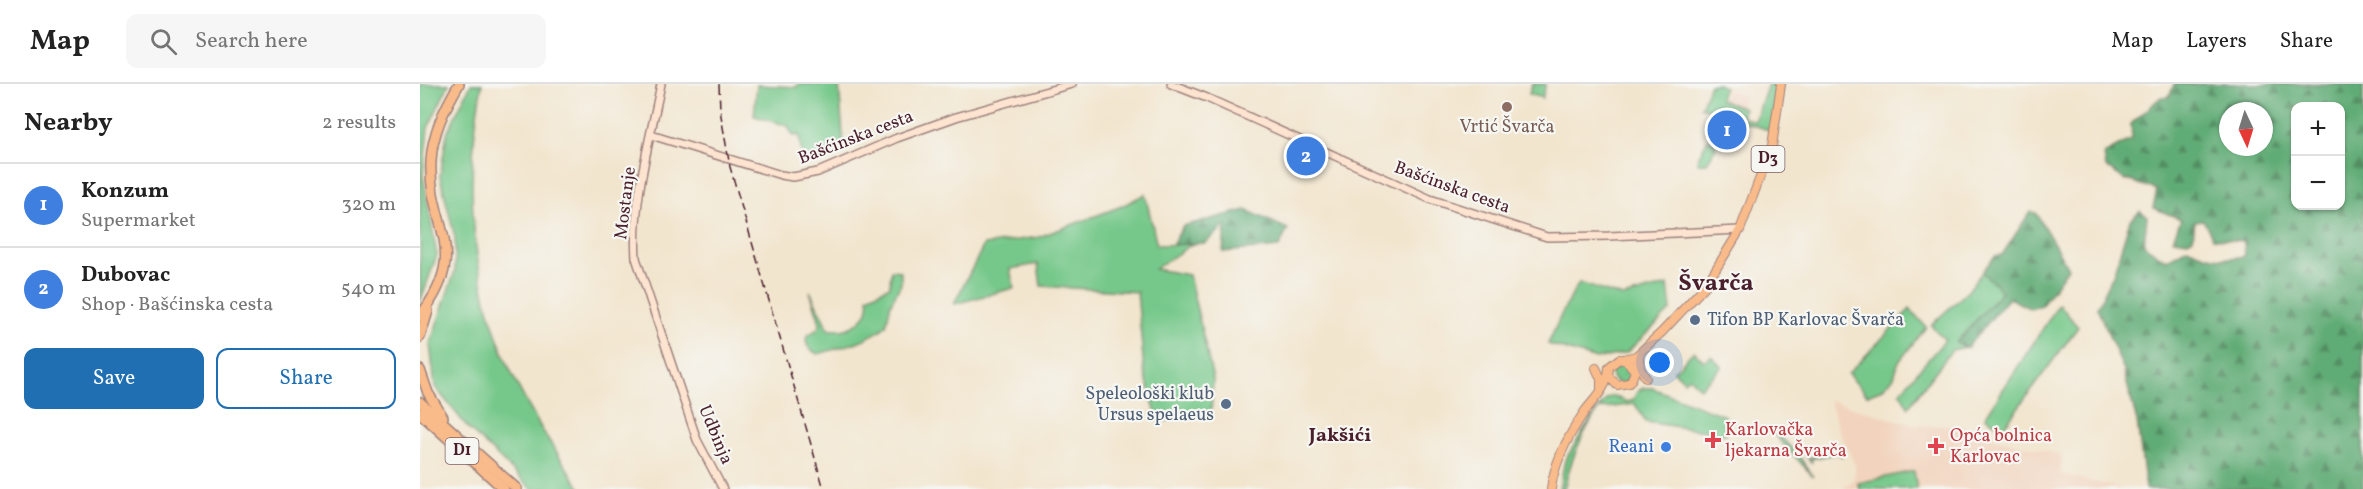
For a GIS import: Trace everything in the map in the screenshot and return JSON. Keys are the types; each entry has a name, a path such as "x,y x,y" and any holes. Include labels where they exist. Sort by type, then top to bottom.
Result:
{"highway":[{"path":"420,316 440,284 446,255 431,184 430,160 439,123 459,84"},
{"path":"420,337 431,301"},
{"path":"420,370 433,404 453,431"},
{"name":"D1","path":"420,402 517,489"},
{"name":"D1","path":"420,413 504,489"}],"main road":[{"name":"D3","path":"1601,392 1632,380 1640,354 1706,285 1730,248 1740,230 1772,146 1782,84"},
{"name":"D3","path":"1551,489 1561,457 1578,421 1601,392 1611,363 1640,354"},
{"path":"1640,354 1640,368 1646,378"},
{"path":"1623,359 1631,363 1634,370"},
{"path":"1596,368 1601,379 1601,392"},
{"path":"1608,376 1613,383 1621,386"}],"street":[{"name":"Mostanje","path":"661,84 634,238 636,258 682,392"},
{"name":"Bašćinska cesta","path":"651,135 793,177 818,172 897,138 956,117 1072,84"},
{"name":"Bašćinska cesta","path":"1171,84 1207,98 1430,199 1547,237 1740,230"},
{"path":"1719,231 1727,238 1730,248"},
{"name":"Udbinja","path":"682,392 697,440 723,489"}],"shaded area":[{"path":"1728,90 1744,96 1740,106 1724,100"},
{"name":"Opća bolnica Karlovac","path":"1829,400 1916,426 1956,425 1991,437 2062,455 2060,474 2124,489 1842,489 1852,482 1855,466 1839,431"}],"green space":[{"path":"420,84 449,84 428,128 423,176 437,255 420,303"},
{"path":"471,84 482,84 473,151 473,218 477,252 491,318 502,350 527,404 581,489 532,489 469,429 435,387 430,344 455,271 455,238 440,176 447,133"},
{"path":"798,84 839,84 844,150 803,163 799,135 793,136 788,126 754,116 757,85 797,87"},
{"path":"1532,84 1546,84 1542,98 1529,94"},
{"path":"1710,84 1724,87 1720,99 1744,108 1742,117 1755,121 1768,84 1782,84 1774,132 1701,107"},
{"path":"2174,84 2363,84 2363,489 2146,489 2137,422 2123,368 2097,308 2113,275 2130,220 2140,211 2147,216 2144,245 2166,260 2187,248 2216,257 2245,256 2244,241 2213,238 2203,220 2195,221 2193,238 2188,241 2173,239 2181,219 2153,208 2157,190 2124,179 2106,167 2104,154 2132,139 2131,124 2161,97 2169,97"},
{"path":"1708,139 1714,141 1716,147 1707,163 1697,163 1697,160"},
{"path":"1145,194 1157,245 1192,244 1155,269 1189,275 1213,379 1211,414 1158,422 1144,370 1137,292 1041,286 1038,264 1010,269 1014,288 954,304 984,245 1039,237 1122,206"},
{"path":"1246,210 1288,229 1279,247 1223,252 1225,226 1205,243 1172,245 1183,226"},
{"path":"2030,212 2036,213 2068,268 2042,305 2031,309 2009,298 1967,347 1956,343 2002,291 1982,272 1995,256 2002,255"},
{"path":"891,270 901,271 901,284 891,303 886,326 862,340 845,346 818,354 810,349 806,342 807,336 819,328 820,323 810,291 828,329 844,329 863,318 868,305 868,297 890,286"},
{"path":"1982,272 2003,291 1956,343 1967,347 1952,350 1908,407 1900,392 1945,340 1931,325 1968,291"},
{"path":"1579,283 1623,297 1668,285 1671,310 1626,353 1596,359 1548,344"},
{"path":"2059,304 2078,327 2003,428 1985,417"},
{"path":"1910,309 1926,327 1898,363 1894,377 1882,389 1867,395 1848,374"},
{"path":"1694,351 1704,361 1711,356 1722,367 1700,388 1689,377 1684,381 1674,371"},
{"path":"1621,363 1628,366 1631,373 1628,380 1621,383 1614,380 1611,373 1614,366"},
{"path":"1643,388 1652,388 1725,416 1726,434 1646,422 1635,404 1599,409 1577,447 1564,489 1559,489 1565,460 1595,412 1608,398 1614,396 1627,402 1633,400 1637,392"},
{"path":"1772,428 1799,456 1813,476 1770,430"},
{"path":"1836,445 1842,457 1838,453 1811,459 1812,463 1805,455 1809,458 1836,449"},
{"path":"1914,471 1917,489 1860,489 1858,483"}],"railway":[{"path":"719,84 720,110 730,167 824,489"}],"place":[{"name":"Vrtić Švarča","path":"1507,107"},
{"name":"Konzum","path":"1727,130"},
{"name":"Dubovac","path":"1306,156"},
{"name":"Tifon BP Karlovac Švarča","path":"1695,320"},
{"name":"Speleološki klub Ursus spelaeus","path":"1226,404"},
{"name":"Karlovačka ljekarna Švarča","path":"1713,440"},
{"name":"Opća bolnica Karlovac","path":"1936,446"},
{"name":"Reani","path":"1666,447"}],"district":[{"name":"Švarča","path":"1716,284"},
{"name":"Jakšići","path":"1340,436"}]}
